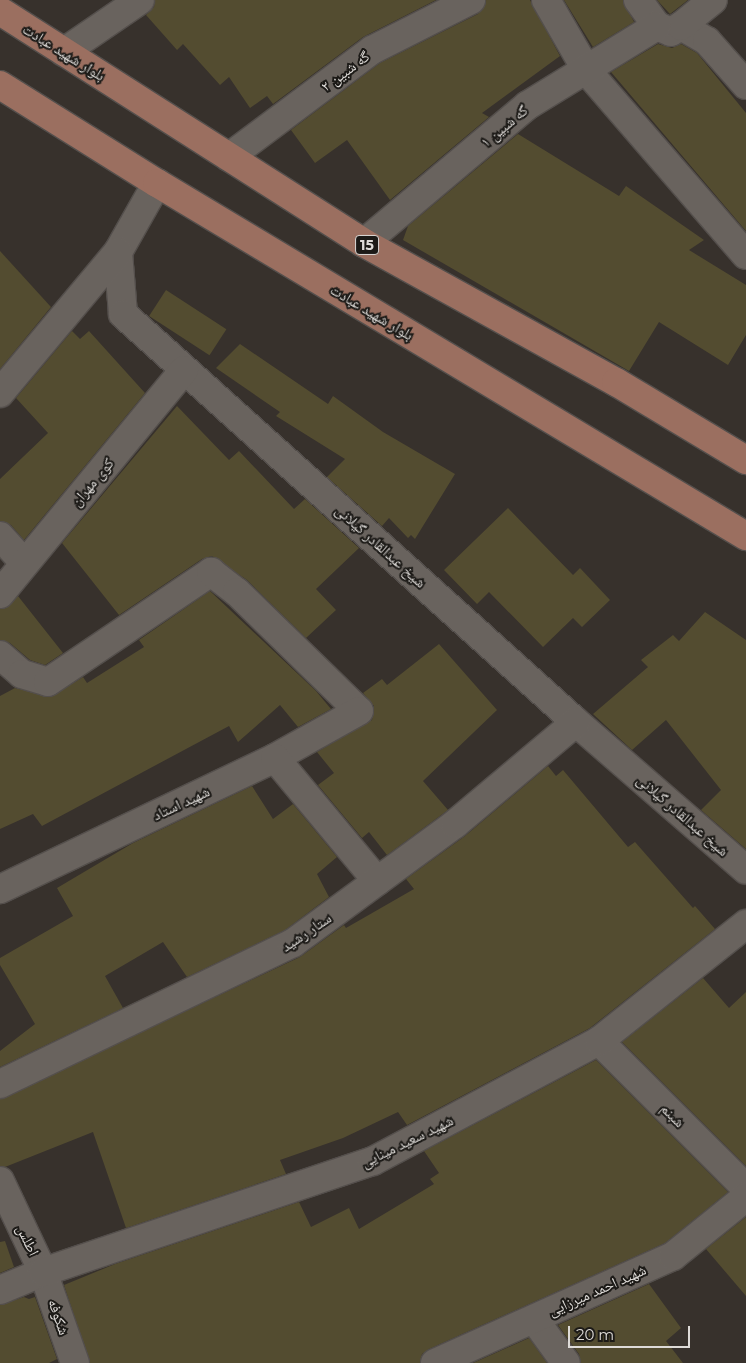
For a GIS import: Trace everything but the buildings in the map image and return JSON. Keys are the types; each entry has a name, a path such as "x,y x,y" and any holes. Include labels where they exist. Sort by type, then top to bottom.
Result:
{"main road":[{"name":"بلوار شهید عبادت","path":"0,11 364,243 616,382 746,460"},
{"name":"بلوار شهید عبادت","path":"0,85 157,183 746,536"}],"street":[{"path":"64,52 140,0"},
{"name":"گه شبین ۲","path":"228,158 372,50 471,0"},
{"path":"546,0 587,71 746,255"},
{"path":"638,0 669,26 707,41 746,85"},
{"name":"گه شبین ۱","path":"364,243 528,105 713,0"},
{"path":"0,393 118,252 157,183"},
{"name":"شیخ عبدالقادر گیلانی","path":"118,252 123,314 576,722 746,870"},
{"name":"کوی مهران","path":"0,594 24,562 184,370"},
{"path":"0,536 24,562"},
{"name":"شهید استاد","path":"0,655 22,674 48,682 211,572 238,592 359,710 275,758 0,889"},
{"name":"ستار رشید","path":"0,1084 293,943 455,824 576,722"},
{"path":"275,758 377,881"},
{"name":"شهید سعید مینایی","path":"0,1290 44,1272 373,1161 599,1041 746,924"},
{"name":"شبنم","path":"599,1041 746,1188"},
{"name":"اطلس","path":"0,1182 44,1272"},
{"name":"شهید احمد میرزایی","path":"436,1363 673,1256 746,1197"},
{"name":"شکوفه","path":"44,1272 75,1363"},
{"path":"534,1319 566,1363"}]}
